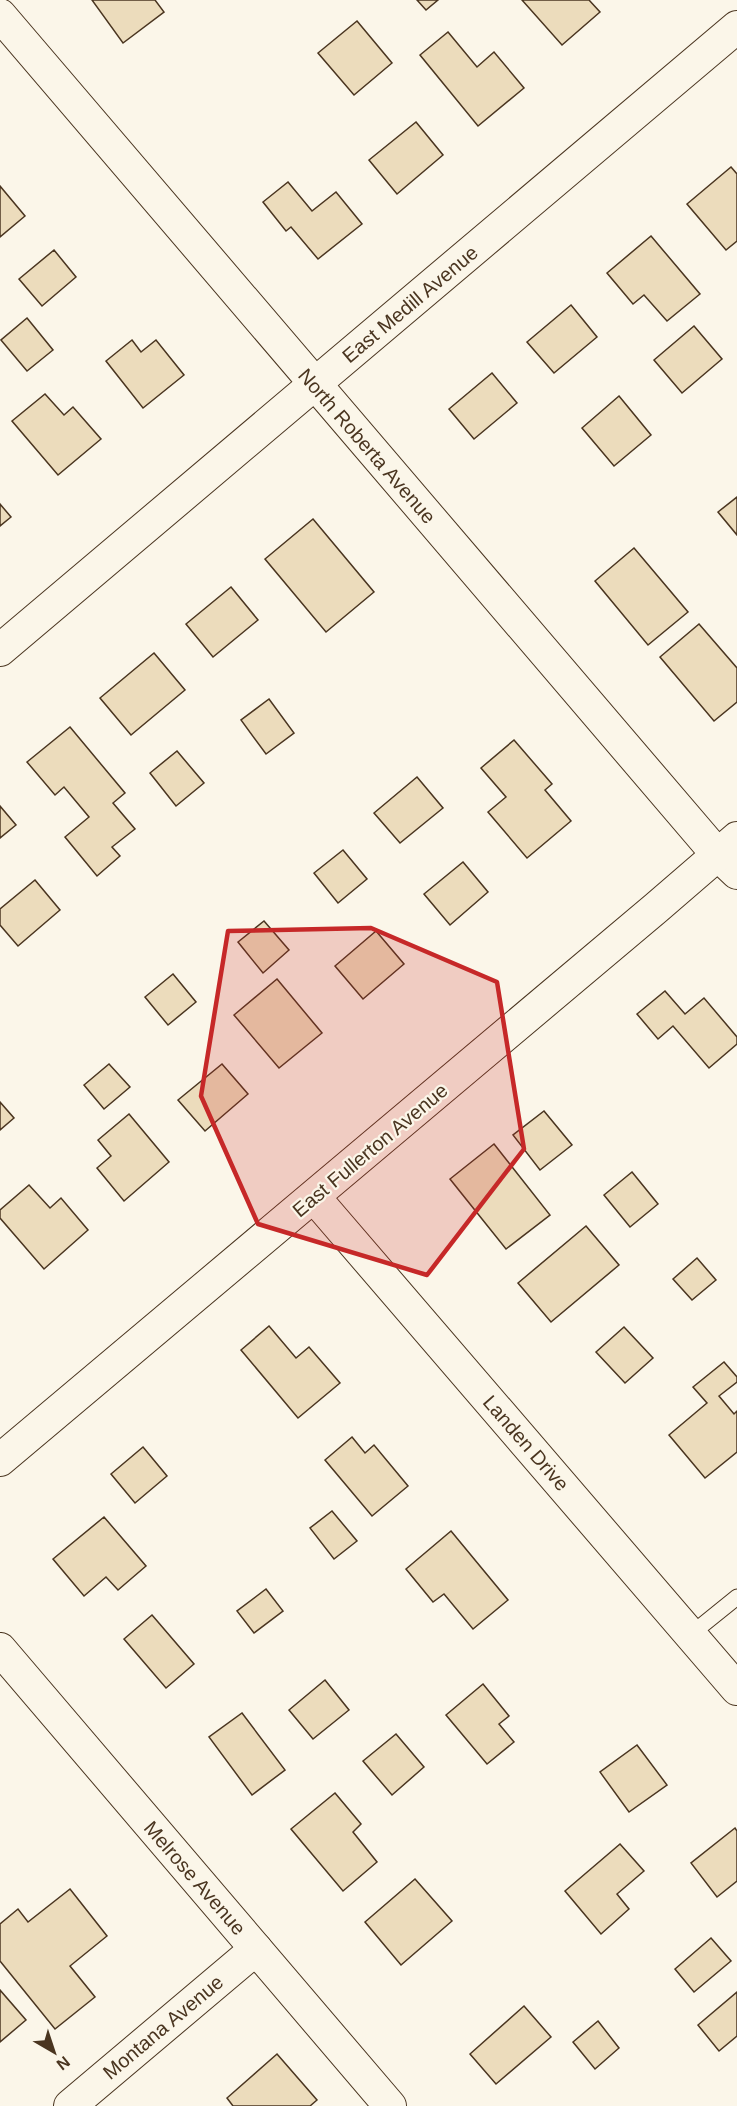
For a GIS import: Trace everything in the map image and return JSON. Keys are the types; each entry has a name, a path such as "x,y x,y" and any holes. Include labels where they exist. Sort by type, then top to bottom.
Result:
{"street":[{"name":"North Roberta Avenue","path":"0,15 314,384 730,855"},
{"name":"East Medill Avenue","path":"0,651 737,27"},
{"name":"East Fullerton Avenue","path":"0,1460 656,908 730,855"},
{"name":"Landen Drive","path":"314,1197 737,1689"},
{"name":"Melrose Avenue","path":"0,1649 390,2106"},
{"name":"Montana Avenue","path":"70,2106 256,1949"}],"lane":[{"path":"690,1635 737,1597"}],"highlighted area":[{"path":"371,928 497,982 524,1149 427,1275 258,1224 201,1096 228,931"}],"building":[{"path":"92,0 155,0 164,12 123,43"},
{"path":"417,0 438,0 426,10"},
{"path":"522,0 589,0 600,12 562,45"},
{"path":"357,21 392,63 354,95 318,53"},
{"path":"448,32 477,67 494,52 524,88 478,126 420,55"},
{"path":"416,122 443,155 397,194 369,160"},
{"path":"731,167 737,174 737,241 726,250 687,204"},
{"path":"288,182 312,211 336,192 362,224 318,259 291,227 286,231 263,202"},
{"path":"0,186 25,216 0,237"},
{"path":"651,236 700,294 667,321 644,295 633,304 607,273"},
{"path":"54,250 76,277 42,306 19,279"},
{"path":"571,305 597,337 554,373 527,342"},
{"path":"27,318 53,350 27,371 1,340"},
{"path":"694,326 722,359 682,393 654,360"},
{"path":"132,340 141,352 156,340 184,375 143,408 106,361"},
{"path":"492,373 517,403 474,439 449,409"},
{"path":"45,394 64,415 73,407 101,439 58,475 12,421"},
{"path":"619,396 651,435 614,466 582,428"},
{"path":"737,497 737,535 718,512"},
{"path":"0,504 11,517 0,526"},
{"path":"313,519 374,592 326,632 265,559"},
{"path":"634,548 688,612 648,645 595,581"},
{"path":"231,587 258,620 213,657 186,624"},
{"path":"699,624 737,668 737,702 714,721 660,657"},
{"path":"154,653 185,690 131,735 100,698"},
{"path":"269,699 294,733 266,754 241,720"},
{"path":"70,727 125,793 113,803 135,829 112,847 120,856 97,876 65,837 89,817 64,787 55,795 27,762"},
{"path":"514,740 552,784 545,790 571,821 527,858 488,812 506,797 481,768"},
{"path":"177,751 204,783 176,806 150,773"},
{"path":"417,777 443,808 400,843 374,813"},
{"path":"0,806 16,825 0,838"},
{"path":"343,850 367,879 338,903 314,873"},
{"path":"463,862 488,892 450,925 424,894"},
{"path":"35,880 60,910 18,946 0,925 0,909"},
{"path":"264,921 289,950 263,973 238,942"},
{"path":"376,931 404,964 363,999 335,966"},
{"path":"173,974 196,1002 168,1025 145,997"},
{"path":"277,979 322,1033 279,1068 234,1015"},
{"path":"665,991 685,1014 704,998 737,1037 737,1044 709,1068 673,1026 658,1039 637,1014"},
{"path":"109,1064 130,1087 104,1109 84,1085"},
{"path":"222,1064 248,1094 205,1131 178,1100"},
{"path":"0,1102 14,1118 0,1130"},
{"path":"544,1111 572,1145 540,1170 513,1135"},
{"path":"129,1114 169,1162 124,1201 97,1168 111,1156 98,1140"},
{"path":"494,1144 550,1215 506,1249 450,1179"},
{"path":"632,1172 658,1204 630,1227 604,1195"},
{"path":"29,1185 50,1208 61,1198 88,1230 44,1269 0,1218 0,1210"},
{"path":"586,1226 619,1265 551,1322 518,1283"},
{"path":"697,1258 716,1280 692,1300 673,1279"},
{"path":"269,1326 296,1358 309,1347 340,1383 298,1418 241,1350"},
{"path":"624,1327 653,1358 625,1383 596,1352"},
{"path":"724,1362 737,1377 737,1382 719,1396 734,1414 737,1411 737,1452 705,1478 669,1435 707,1403 693,1387"},
{"path":"352,1437 365,1453 374,1445 408,1486 372,1516 325,1460"},
{"path":"143,1447 167,1476 135,1503 111,1474"},
{"path":"332,1511 357,1541 334,1559 310,1528"},
{"path":"104,1517 146,1566 118,1590 106,1577 84,1596 53,1559"},
{"path":"451,1531 508,1600 473,1629 444,1594 433,1602 406,1569"},
{"path":"266,1589 283,1611 254,1633 237,1611"},
{"path":"152,1615 194,1664 166,1688 124,1639"},
{"path":"325,1680 349,1710 313,1739 289,1710"},
{"path":"483,1684 509,1716 499,1724 514,1742 487,1764 446,1715"},
{"path":"242,1713 285,1770 252,1795 209,1737"},
{"path":"396,1734 424,1767 392,1795 363,1761"},
{"path":"637,1745 667,1785 629,1812 600,1772"},
{"path":"335,1793 361,1824 353,1832 377,1862 343,1891 291,1829"},
{"path":"735,1828 737,1831 737,1881 717,1897 691,1863"},
{"path":"620,1844 644,1871 617,1894 629,1909 601,1934 565,1891"},
{"path":"415,1879 452,1921 401,1965 365,1922"},
{"path":"70,1889 107,1936 70,1966 95,1997 55,2029 0,1961 0,1924 18,1909 28,1922"},
{"path":"711,1938 731,1961 694,1992 675,1969"},
{"path":"0,1990 26,2020 0,2042"},
{"path":"737,1992 737,2036 719,2051 698,2025"},
{"path":"524,2006 551,2037 496,2084 470,2054"},
{"path":"598,2021 619,2048 595,2069 573,2042"},
{"path":"277,2054 317,2100 310,2106 233,2106 227,2098"}]}
